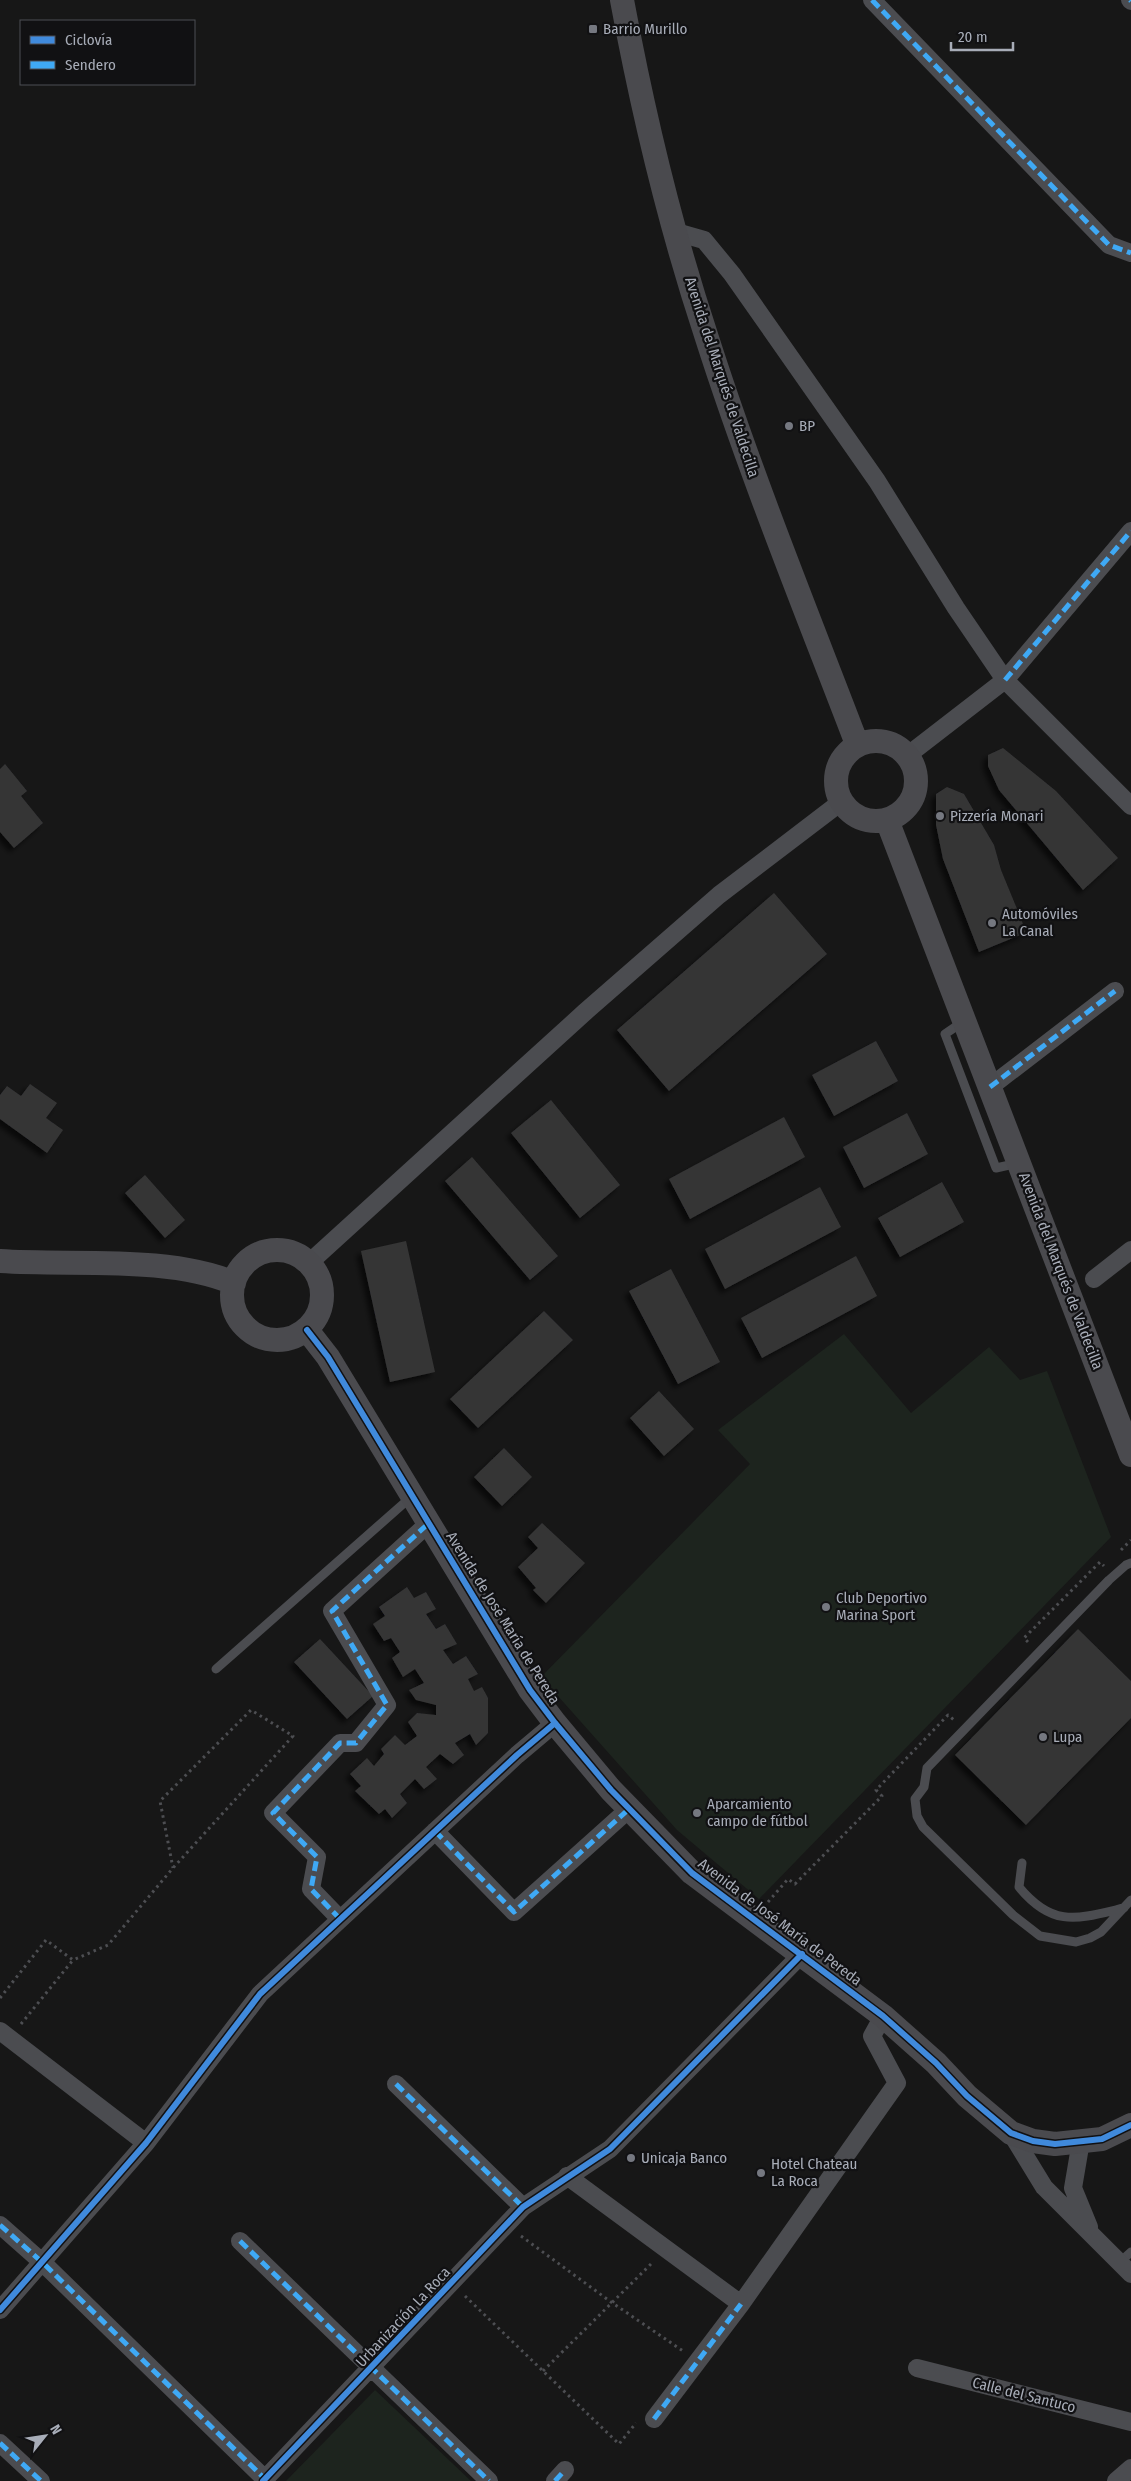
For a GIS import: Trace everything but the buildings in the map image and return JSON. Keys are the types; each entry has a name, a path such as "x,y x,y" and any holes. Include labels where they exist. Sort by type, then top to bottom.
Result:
{"street":[{"path":"872,0 1109,244 1131,253"},
{"name":"Avenida del Marqués de Valdecilla","path":"626,2 650,138 706,335 751,466 857,744"},
{"path":"676,232 704,240 732,274 877,481 956,608 1005,680 1131,806"},
{"path":"908,755 1005,680 1131,531"},
{"path":"871,740 884,741 897,746 908,755 914,767 917,780 909,805 899,814 887,820 861,819 850,812 841,802 836,790 835,776 839,763 847,752 857,744 871,740"},
{"path":"308,1262 585,1012 719,895 841,802"},
{"name":"Avenida del Marqués de Valdecilla","path":"887,820 1131,1455"},
{"path":"990,1087 1115,991"},
{"path":"281,1250 296,1254 308,1262 318,1275 322,1290 322,1305 316,1318 307,1330 295,1337 280,1341 266,1340 253,1334 242,1324 234,1311 232,1296 234,1283 240,1269 251,1258 265,1251 281,1250"},
{"path":"1094,1279 1131,1250"},
{"path":"0,1261 167,1266 216,1275 234,1283"},
{"name":"Avenida de José María de Pereda","path":"307,1330 328,1357 413,1495 498,1640 555,1723 629,1809 692,1873 883,2016 936,2063 967,2096 1011,2133 1055,2144 1102,2139 1131,2125"},
{"path":"340,1920 311,1889 317,1857 274,1814 340,1743 356,1743 387,1705 332,1611 429,1523"},
{"path":"0,2310 146,2143 260,1994 435,1831 555,1723"},
{"path":"435,1831 514,1912 629,1809"},
{"name":"Urbanización La Roca","path":"0,2225 43,2263 264,2480 523,2207 610,2149 802,1954"},
{"path":"654,2419 741,2304 897,2083 872,2036 883,2016"},
{"path":"5,2034 146,2143"},
{"path":"396,2084 523,2207"},
{"path":"1011,2133 1044,2187 1092,2234 1127,2263"},
{"path":"1081,2141 1073,2188 1092,2234"},
{"path":"1032,2167 1037,2153 1045,2142"},
{"path":"567,2176 741,2304"},
{"name":"Urbanización La Roca","path":"240,2241 489,2481"},
{"name":"Calle del Santuco","path":"917,2368 1131,2422"},
{"path":"0,2443 41,2481"},
{"path":"1116,2481 1131,2468"}],"lane":[{"path":"964,1021 945,1034 996,1168 1019,1163"},
{"path":"216,1669 413,1495"},
{"path":"1131,1563 1109,1580 927,1768 924,1787 915,1799 917,1816 923,1827 1013,1915 1040,1936 1076,1942 1090,1938 1101,1932 1131,1900"},
{"path":"1022,1863 1019,1887 1030,1901 1050,1914 1083,1918 1124,1908"}],"path":[{"path":"5,2034 72,1960 108,1945 173,1868 293,1736 251,1710 160,1801 173,1868"},
{"path":"0,1998 46,1940 72,1960"},
{"path":"506,2225 611,2302 698,2360"},
{"path":"543,2371 666,2249"},
{"path":"451,2284 619,2444 637,2422 654,2419"}],"shaded area":[{"name":"Club Deportivo Marina Sport","path":"844,1334 911,1413 989,1347 1020,1380 1047,1371 1111,1537 759,1899 677,1830 541,1677 750,1464 718,1430"},
{"path":"375,2390 471,2481 286,2481"}],"marked path":[{"path":"872,0 1109,245 1131,253"},
{"path":"1005,680 1131,531"},
{"path":"990,1087 1115,991"},
{"path":"340,1919 311,1889 317,1857 273,1813 340,1743 356,1743 387,1705 332,1611 429,1523"},
{"path":"435,1831 514,1912 629,1809"},
{"path":"396,2084 523,2207"},
{"path":"0,2225 43,2263 265,2479"},
{"path":"240,2241 489,2481"},
{"path":"654,2419 741,2304"},
{"path":"0,2443 41,2481"},
{"path":"555,2481 565,2470"}],"cycle path":[{"path":"307,1330 328,1357 530,1690 611,1790 692,1873 883,2016 936,2063 967,2096 1011,2133 1033,2141 1055,2144 1102,2139 1131,2125"},
{"path":"0,2310 146,2143 260,1994 517,1755 555,1723"},
{"path":"263,2481 523,2207 610,2149 802,1954"}],"place":[{"name":"Barrio Murillo","path":"593,29"},
{"name":"BP","path":"789,426"},
{"name":"Pizzería Monari","path":"940,816"},
{"name":"Automóviles La Canal","path":"992,923"},
{"name":"Club Deportivo Marina Sport","path":"826,1607"},
{"name":"Lupa","path":"1043,1737"},
{"name":"Aparcamiento campo de fútbol","path":"697,1813"},
{"name":"Unicaja Banco","path":"631,2158"},
{"name":"Hotel Chateau La Roca","path":"761,2173"}]}
